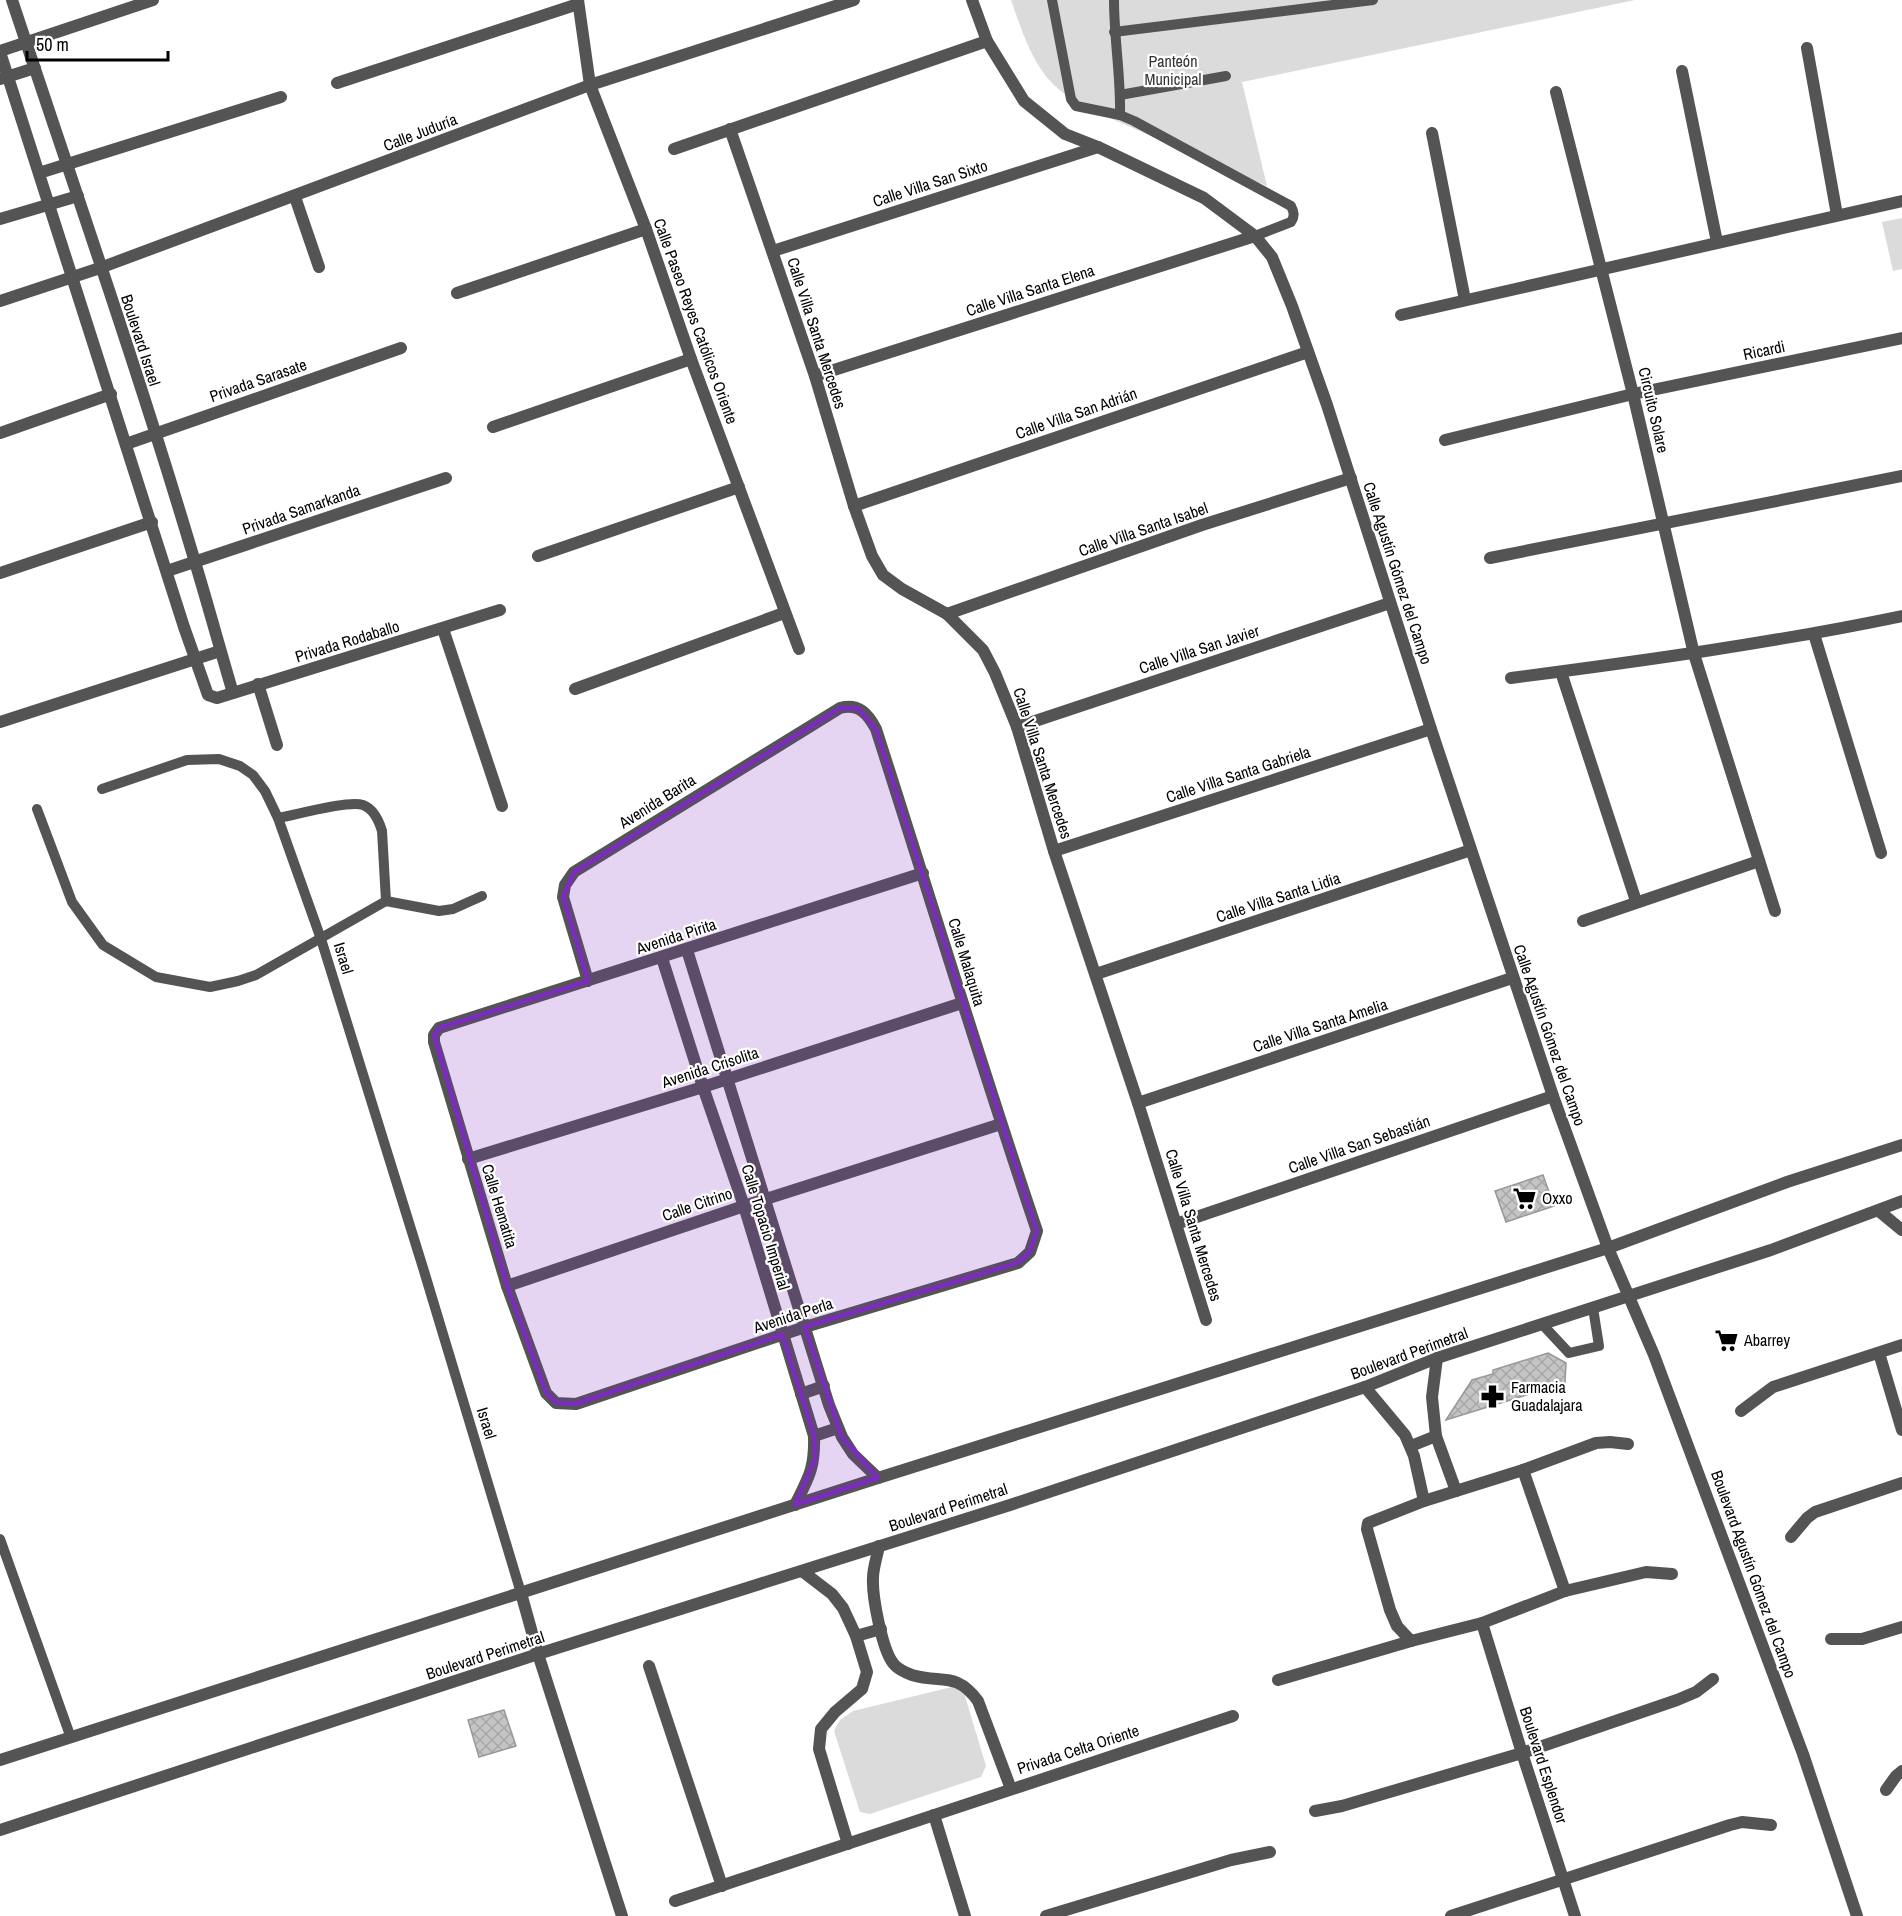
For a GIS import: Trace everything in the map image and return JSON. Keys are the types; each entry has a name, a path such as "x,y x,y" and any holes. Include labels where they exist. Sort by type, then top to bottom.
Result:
{"street":[{"name":"Boulevard Israel","path":"12,0 68,165 195,562 232,693"},
{"path":"153,0 0,52 4,78 39,173 195,659"},
{"name":"Calle Juduría","path":"0,301 100,268 295,197 590,85 854,0"},
{"name":"Calle Agustín Gómez del Campo","path":"972,0 987,41 1024,101 1065,134 1098,147 1204,198 1255,236 1272,257 1292,306 1351,478 1512,978 1608,1248"},
{"path":"337,83 578,2"},
{"name":"Calle Paseo Reyes Católicos Oriente","path":"578,2 590,85 646,229 691,359 799,649"},
{"path":"675,149 987,41"},
{"path":"1807,48 1837,215"},
{"path":"4,78 35,68"},
{"path":"1682,71 1717,242"},
{"name":"Circuito Solare","path":"1556,92 1633,394 1694,654 1775,911"},
{"path":"39,173 280,97"},
{"name":"Calle Villa Santa Mercedes","path":"730,129 815,376 872,556 883,575 902,589 947,614 983,650 1017,727 1054,850 1138,1102 1206,1320"},
{"path":"1432,134 1465,300"},
{"name":"Calle Villa San Sixto","path":"772,251 1098,147"},
{"path":"0,219 78,196"},
{"path":"295,197 319,267"},
{"path":"1401,315 1902,201"},
{"path":"457,293 646,229"},
{"name":"Calle Villa Santa Elena","path":"815,376 1255,236"},
{"name":"Ricardi","path":"1445,440 1633,394 1902,338"},
{"name":"Privada Sarasate","path":"126,444 401,348"},
{"name":"Calle Villa San Adrián","path":"855,506 1308,352"},
{"path":"493,427 691,359"},
{"path":"0,433 111,394"},
{"path":"1490,558 1902,476"},
{"name":"Privada Samarkanda","path":"167,571 446,478"},
{"name":"Calle Villa Santa Isabel","path":"947,614 1202,525 1351,478"},
{"path":"538,556 739,487"},
{"path":"0,573 152,522"},
{"name":"Calle Villa San Javier","path":"1017,727 1390,603"},
{"name":"Privada Rodaballo","path":"195,659 208,695 217,698 500,610"},
{"path":"575,689 784,613"},
{"path":"1511,678 1694,654 1814,634 1902,616"},
{"path":"443,629 502,806"},
{"path":"1814,634 1881,853"},
{"path":"0,722 220,651"},
{"path":"1561,672 1636,902"},
{"path":"258,684 277,745"},
{"name":"Avenida Barita","path":"588,981 563,897 565,885 574,872 840,708 850,705 858,708"},
{"name":"Calle Malaquita","path":"858,708 871,719 876,729 1037,1231"},
{"name":"Calle Villa Santa Gabriela","path":"1054,850 1431,729"},
{"name":"Calle Villa Santa Lidia","path":"1096,974 1471,850"},
{"path":"1582,921 1759,861"},
{"name":"Avenida Pirita","path":"439,1028 923,873"},
{"name":"Calle Topacio Imperial","path":"687,950 838,1428 854,1454 878,1478"},
{"name":"Calle Topacio Imperial","path":"662,958 744,1206 814,1436 815,1459 809,1478 795,1505"},
{"name":"Calle Villa Santa Amelia","path":"1138,1102 1512,978"},
{"name":"Avenida Crisolita","path":"468,1159 703,1087 962,1003"},
{"name":"Calle Hematita","path":"439,1028 434,1035 434,1042 468,1159 507,1286 546,1393"},
{"name":"Calle Villa San Sebastián","path":"1176,1224 1553,1096"},
{"name":"Calle Citrino","path":"507,1286 744,1206 1001,1124"},
{"path":"0,1761 878,1478 1608,1248 1787,1182 1902,1144"},
{"name":"Boulevard Perimetral","path":"0,1830 538,1654 1011,1505 1365,1387 1437,1358 1771,1250 1902,1201"},
{"path":"1879,1211 1902,1230"},
{"name":"Avenida Perla","path":"546,1393 556,1404 576,1404 805,1327 1018,1263 1030,1252 1037,1231"},
{"name":"Boulevard Agustín Gómez del Campo","path":"1608,1248 1654,1355 1799,1743 1857,1916"},
{"path":"1741,1411 1773,1387 1902,1346"},
{"path":"1879,1353 1902,1430"},
{"path":"1437,1358 1432,1397 1436,1436 1456,1491"},
{"path":"801,1394 824,1386"},
{"path":"1365,1387 1405,1434 1411,1446 1424,1501"},
{"path":"814,1436 838,1428"},
{"path":"1411,1446 1436,1436"},
{"path":"1411,1641 1397,1626 1390,1610 1367,1529 1368,1523 1424,1501 1523,1470 1596,1443 1628,1444"},
{"path":"1523,1470 1565,1591"},
{"path":"1791,1537 1815,1512 1902,1483"},
{"path":"879,1546 873,1575 873,1595 888,1654 894,1665 911,1675 951,1679 969,1689 978,1701 1011,1789"},
{"path":"802,1572 832,1594 843,1608 856,1636 867,1672 862,1689 835,1712 821,1729 819,1749 848,1844"},
{"path":"1278,1680 1482,1623 1565,1591 1646,1572 1672,1574"},
{"name":"Israel","path":"521,1593 538,1654 622,1916"},
{"name":"Boulevard Esplendor","path":"1482,1623 1575,1916"},
{"path":"1830,1639 1862,1639 1902,1627"},
{"path":"856,1636 881,1629"},
{"path":"649,1666 722,1886"},
{"path":"1315,1811 1342,1806 1522,1753 1677,1700 1696,1692 1713,1679"},
{"name":"Privada Celta Oriente","path":"675,1901 1233,1716"},
{"path":"1886,1790 1902,1771"},
{"path":"934,1815 965,1916"},
{"path":"1451,1916 1730,1825 1742,1822 1771,1825"},
{"path":"1046,1916 1231,1860 1270,1852"}],"lane":[{"path":"1052,0 1071,99 1076,106 1120,115 1134,121 1292,206 1294,218 1291,222 1255,236"},
{"path":"1114,0 1120,115"},
{"path":"1114,32 1373,0"},
{"path":"1120,95 1226,76"},
{"name":"Israel","path":"102,789 187,760 219,759 240,766 253,775 265,791 278,818 321,939 521,1593"},
{"path":"278,818 351,803 364,805 379,821 382,831 386,901"},
{"path":"37,808 72,902 103,945 156,977 210,987 238,981 279,963 386,901 439,911 453,909 482,896"},
{"path":"1542,1324 1569,1353 1599,1346 1593,1308"},
{"path":"0,1539 71,1738"}],"highlighted area":[{"path":"840,708 858,708 876,729 1037,1231 1030,1252 1018,1263 805,1327 842,1437 878,1478 795,1505 815,1459 814,1436 782,1335 576,1404 556,1403 546,1393 507,1286 434,1035 439,1028 588,981 563,897 574,872"}],"green space":[{"name":"Panteón Municipal","path":"1011,0 1635,0 1242,82 1267,186 1075,103 1053,84 1039,66"},
{"path":"1902,218 1902,269 1893,271 1882,222"},
{"path":"956,1686 964,1693 986,1766 981,1777 870,1814 860,1812 834,1731 840,1720 853,1711"}],"building":[{"name":"Oxxo","path":"1543,1175 1554,1206 1506,1222 1495,1191"},
{"name":"Farmacia Guadalajara","path":"1548,1353 1566,1363 1565,1383 1446,1420 1472,1380 1493,1374 1493,1370"},
{"path":"504,1710 516,1746 479,1757 468,1720"}],"place":[{"name":"Oxxo","path":"1524,1198"},
{"name":"Abarrey","path":"1726,1340"},
{"name":"Farmacia Guadalajara","path":"1493,1396"}]}
